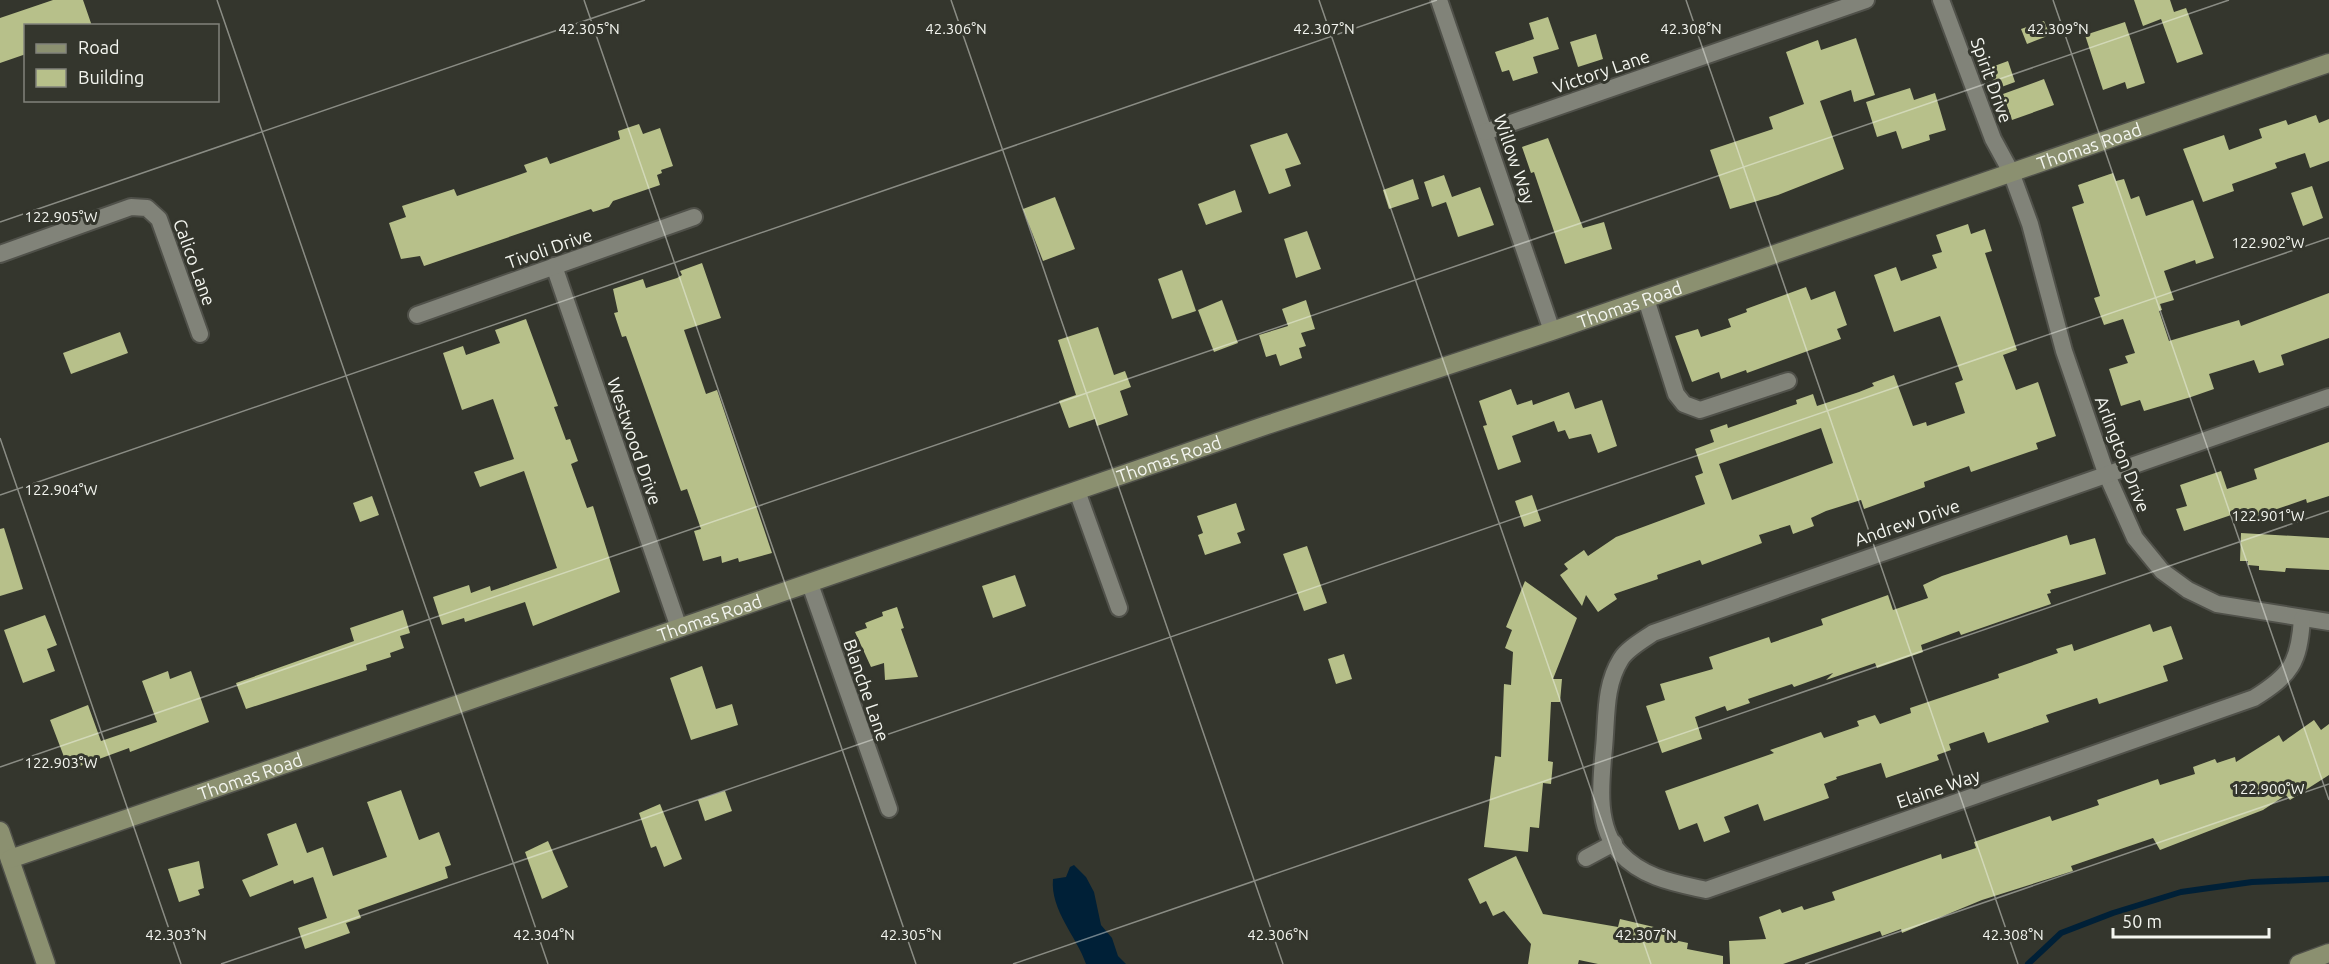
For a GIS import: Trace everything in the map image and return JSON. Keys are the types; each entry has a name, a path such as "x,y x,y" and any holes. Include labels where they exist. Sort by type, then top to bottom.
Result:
{"street":[{"name":"Willow Way","path":"1439,0 1552,331"},
{"name":"Victory Lane","path":"1485,132 1866,0"},
{"name":"Spirit Drive","path":"1941,0 1993,139 2011,172"},
{"name":"Thomas Road","path":"10,859 2329,63"},
{"name":"Arlington Drive","path":"2011,172 2031,224 2064,351 2106,473 2135,538 2171,578 2188,590 2217,604 2329,622"},
{"name":"Calico Lane","path":"0,254 131,207 147,207 159,219 200,334"},
{"name":"Tivoli Drive","path":"417,315 694,217"},
{"name":"Westwood Drive","path":"554,266 679,628"},
{"path":"1646,299 1676,394 1684,404 1700,410 1788,381"},
{"name":"Andrew Drive","path":"1600,777 1609,686 1622,658 1653,633 2329,397"},
{"path":"1077,491 1119,608"},
{"name":"Blanche Lane","path":"810,584 889,809"},
{"name":"Elaine Way","path":"1600,777 1605,825 1618,852 1639,869 1665,881 1706,890 2254,698 2279,682 2293,667 2301,643 2302,619"},
{"path":"0,831 46,964"},
{"path":"1586,858 1614,843"},
{"path":"2299,964 2329,953"}],"water":[{"path":"1074,865 1086,877 1094,892 1101,925 1112,938 1118,956 1126,964 1086,964 1060,912 1053,890 1053,879 1066,877 1070,867"}],"building":[{"path":"53,0 83,0 91,24 24,24 24,55 0,63 0,18"},
{"path":"2134,0 2170,0 2174,12 2186,8 2203,54 2177,63 2161,19 2143,26"},
{"path":"1548,17 1559,49 1533,57 1538,73 1513,81 1509,70 1502,72 1495,52 1534,39 1529,23"},
{"path":"2044,21 2050,35 2027,44 2021,29"},
{"path":"2125,22 2145,83 2127,89 2125,82 2103,90 2085,35"},
{"path":"1596,34 1603,59 1578,67 1570,42"},
{"path":"1856,38 1875,95 1854,102 1851,90 1820,101 1844,169 1778,195 1730,209 1710,150 1773,129 1769,117 1804,104 1786,52 1818,40 1821,50"},
{"path":"2008,61 2015,82 1996,89 1989,68"},
{"path":"2044,79 2054,105 2012,120 2003,94"},
{"path":"1910,88 1914,100 1935,93 1946,130 1929,135 1930,140 1902,149 1896,131 1877,137 1866,102"},
{"path":"2316,115 2319,123 2329,119 2329,161 2310,168 2305,153 2275,163 2277,168 2232,184 2234,191 2203,202 2183,149 2224,135 2229,150 2262,138 2259,129 2286,120 2288,125"},
{"path":"639,124 643,134 660,128 673,166 661,170 662,173 657,175 660,185 613,201 609,207 593,212 591,209 424,266 420,256 401,259 389,223 406,217 402,206 454,189 457,196 507,179 527,172 524,165 547,157 550,164 620,139 618,131"},
{"path":"1287,133 1301,164 1285,169 1291,186 1269,194 1250,145"},
{"path":"1548,138 1583,228 1604,222 1612,249 1565,264 1534,172 1531,173 1522,147"},
{"path":"2113,173 2116,181 2124,179 2131,199 2139,196 2146,216 2193,200 2214,258 2196,264 2195,260 2164,271 2174,300 2160,304 2162,310 2159,311 2169,341 2239,320 2241,326 2329,293 2329,338 2281,355 2284,365 2259,373 2254,360 2209,374 2214,389 2191,397 2144,411 2140,400 2121,406 2109,369 2128,363 2125,356 2135,353 2123,319 2104,325 2094,298 2100,296 2072,207 2084,203 2078,185"},
{"path":"1444,175 1452,197 1480,187 1494,225 1458,237 1446,202 1432,207 1424,182"},
{"path":"1413,179 1419,199 1389,209 1383,190"},
{"path":"2312,186 2323,218 2303,226 2291,193"},
{"path":"1235,190 1242,212 1206,225 1198,204"},
{"path":"1055,197 1075,249 1043,261 1023,209"},
{"path":"1968,224 1971,234 1985,229 1992,251 1985,253 2017,350 2003,355 2016,390 2038,382 2056,436 2036,443 2038,449 1971,472 1969,466 1924,482 1925,487 1864,509 1861,500 1826,511 1811,518 1814,526 1793,534 1790,525 1759,535 1762,543 1702,565 1700,560 1657,575 1658,579 1614,594 1617,599 1598,612 1586,595 1582,606 1560,575 1568,569 1564,564 1584,550 1588,556 1616,537 1705,504 1695,476 1703,473 1695,449 1714,442 1710,430 1727,424 1728,428 1797,404 1796,400 1813,394 1817,406 1874,386 1872,383 1894,375 1913,426 1926,422 1927,426 1965,413 1955,383 1963,380 1940,316 1894,332 1874,275 1896,267 1901,281 1937,268 1932,255 1942,252 1936,235","holes":["1821,428 1833,463 1732,500 1719,464"]},
{"path":"1307,231 1321,269 1296,278 1284,239"},
{"path":"702,263 721,318 684,330 706,394 717,390 772,553 739,562 738,558 722,563 721,556 703,561 694,531 701,529 687,489 681,491 626,336 622,337 614,313 618,312 613,289 643,279 646,288 677,278 682,275 680,271"},
{"path":"1182,270 1196,311 1172,319 1158,279"},
{"path":"1806,287 1811,300 1835,291 1847,325 1837,329 1841,339 1747,373 1746,370 1721,379 1719,372 1692,382 1675,336 1698,329 1701,337 1731,327 1728,319 1747,312 1746,309"},
{"path":"1222,300 1238,343 1214,352 1198,310"},
{"path":"1306,300 1315,329 1301,333 1306,346 1299,348 1302,358 1280,366 1276,354 1266,357 1259,335 1288,326 1282,309"},
{"path":"526,319 558,406 554,407 566,440 570,439 578,461 571,464 587,508 593,506 620,592 533,626 525,602 465,622 464,618 442,625 433,597 469,585 471,593 490,586 491,591 557,568 524,471 480,487 474,472 514,459 493,399 462,410 443,353 463,346 466,355 500,343 495,330"},
{"path":"1098,327 1114,375 1125,371 1131,387 1120,391 1128,415 1097,426 1095,419 1069,428 1059,401 1076,395 1058,340"},
{"path":"120,332 128,353 71,374 63,353"},
{"path":"1511,389 1517,405 1532,400 1533,405 1569,392 1575,409 1602,400 1617,446 1598,453 1591,434 1569,439 1565,430 1558,432 1554,421 1512,436 1521,462 1498,470 1483,426 1487,425 1479,401"},
{"path":"2329,442 2329,496 2307,503 2306,499 2242,521 2243,511 2184,531 2176,509 2187,506 2180,485 2221,471 2227,489 2257,479 2254,469"},
{"path":"1532,495 1541,521 1524,527 1515,501"},
{"path":"372,496 379,515 360,522 353,503"},
{"path":"1236,503 1245,530 1237,533 1241,543 1205,555 1198,535 1203,533 1197,516"},
{"path":"4,528 23,589 0,596 0,529"},
{"path":"2241,533 2329,538 2329,570 2286,568 2285,572 2259,570 2259,566 2248,565 2248,561 2240,561"},
{"path":"2067,535 2070,545 2095,538 2106,574 2050,590 2051,593 2047,594 2051,604 1961,635 1959,631 1921,645 1923,652 1877,668 1875,663 1826,680 1833,673 1794,687 1792,684 1748,699 1750,703 1727,711 1725,706 1695,717 1702,739 1662,753 1646,706 1665,700 1660,684 1713,669 1709,657 1769,637 1771,643 1823,625 1821,619 1888,595 1893,610 1928,598 1923,585 1942,576"},
{"path":"1307,546 1327,603 1304,611 1283,554"},
{"path":"1015,575 1026,606 993,618 982,586"},
{"path":"1525,581 1577,618 1553,679 1562,679 1560,702 1551,702 1548,761 1553,762 1551,784 1543,783 1539,828 1530,827 1528,852 1484,847 1495,756 1501,757 1504,684 1511,685 1513,652 1505,648 1512,630 1506,627"},
{"path":"897,607 904,628 901,629 918,677 885,680 884,663 871,667 855,632 867,628 865,623 883,616 882,612"},
{"path":"403,610 410,633 400,636 404,648 390,653 391,657 366,665 367,670 246,709 236,683 354,641 350,628"},
{"path":"45,615 57,645 47,649 55,671 23,683 4,630"},
{"path":"2150,624 2153,632 2171,626 2183,659 2163,666 2168,681 2099,704 2097,698 2046,715 2049,722 1988,743 1984,732 1949,744 1951,750 1937,755 1939,760 1886,778 1881,763 1836,777 1837,779 1824,784 1829,798 1764,821 1758,804 1724,817 1730,832 1704,842 1697,823 1679,830 1665,791 1774,753 1770,750 1821,732 1824,738 1859,726 1857,721 1875,715 1880,724 1911,713 1910,708 1999,678 1998,674 2058,653 2056,649 2072,644 2074,651"},
{"path":"1344,654 1352,679 1336,684 1328,659"},
{"path":"702,666 716,709 732,704 738,725 691,740 670,678"},
{"path":"168,671 170,679 191,671 209,722 130,752 129,748 69,770 50,720 88,705 101,741 157,722 142,681"},
{"path":"2314,720 2321,730 2329,724 2329,775 2290,800 2286,795 2263,810 2160,850 2153,838 2071,866 2073,871 1982,900 1902,933 1901,929 1882,936 1880,931 1783,964 1730,964 1729,941 1766,939 1759,917 1780,909 1782,913 1802,906 1804,910 1835,900 1832,892 1941,854 1942,859 1976,848 1974,842 2050,816 2052,821 2099,805 2097,800 2158,779 2160,785 2195,774 2193,767 2215,759 2217,763 2235,757 2236,762 2279,735 2283,742"},
{"path":"401,790 419,840 439,832 451,865 445,867 448,878 358,910 361,918 346,923 350,933 305,949 298,928 327,918 313,877 294,884 293,880 250,897 242,880 278,865 267,834 296,823 307,853 323,847 333,876 387,857 367,802"},
{"path":"725,791 732,811 705,821 698,800"},
{"path":"660,804 682,859 664,867 656,846 651,848 639,813"},
{"path":"548,841 568,887 542,899 525,852"},
{"path":"1516,856 1543,914 1618,927 1620,919 1675,932 1674,940 1688,943 1687,949 1723,956 1723,964 1598,964 1579,960 1578,964 1528,964 1531,944 1504,911 1493,916 1486,901 1480,904 1468,879"},
{"path":"199,861 204,888 198,890 200,895 179,902 168,869"}],"waterway":[{"path":"2028,964 2061,933 2113,913 2181,892 2252,882 2329,879"}]}
